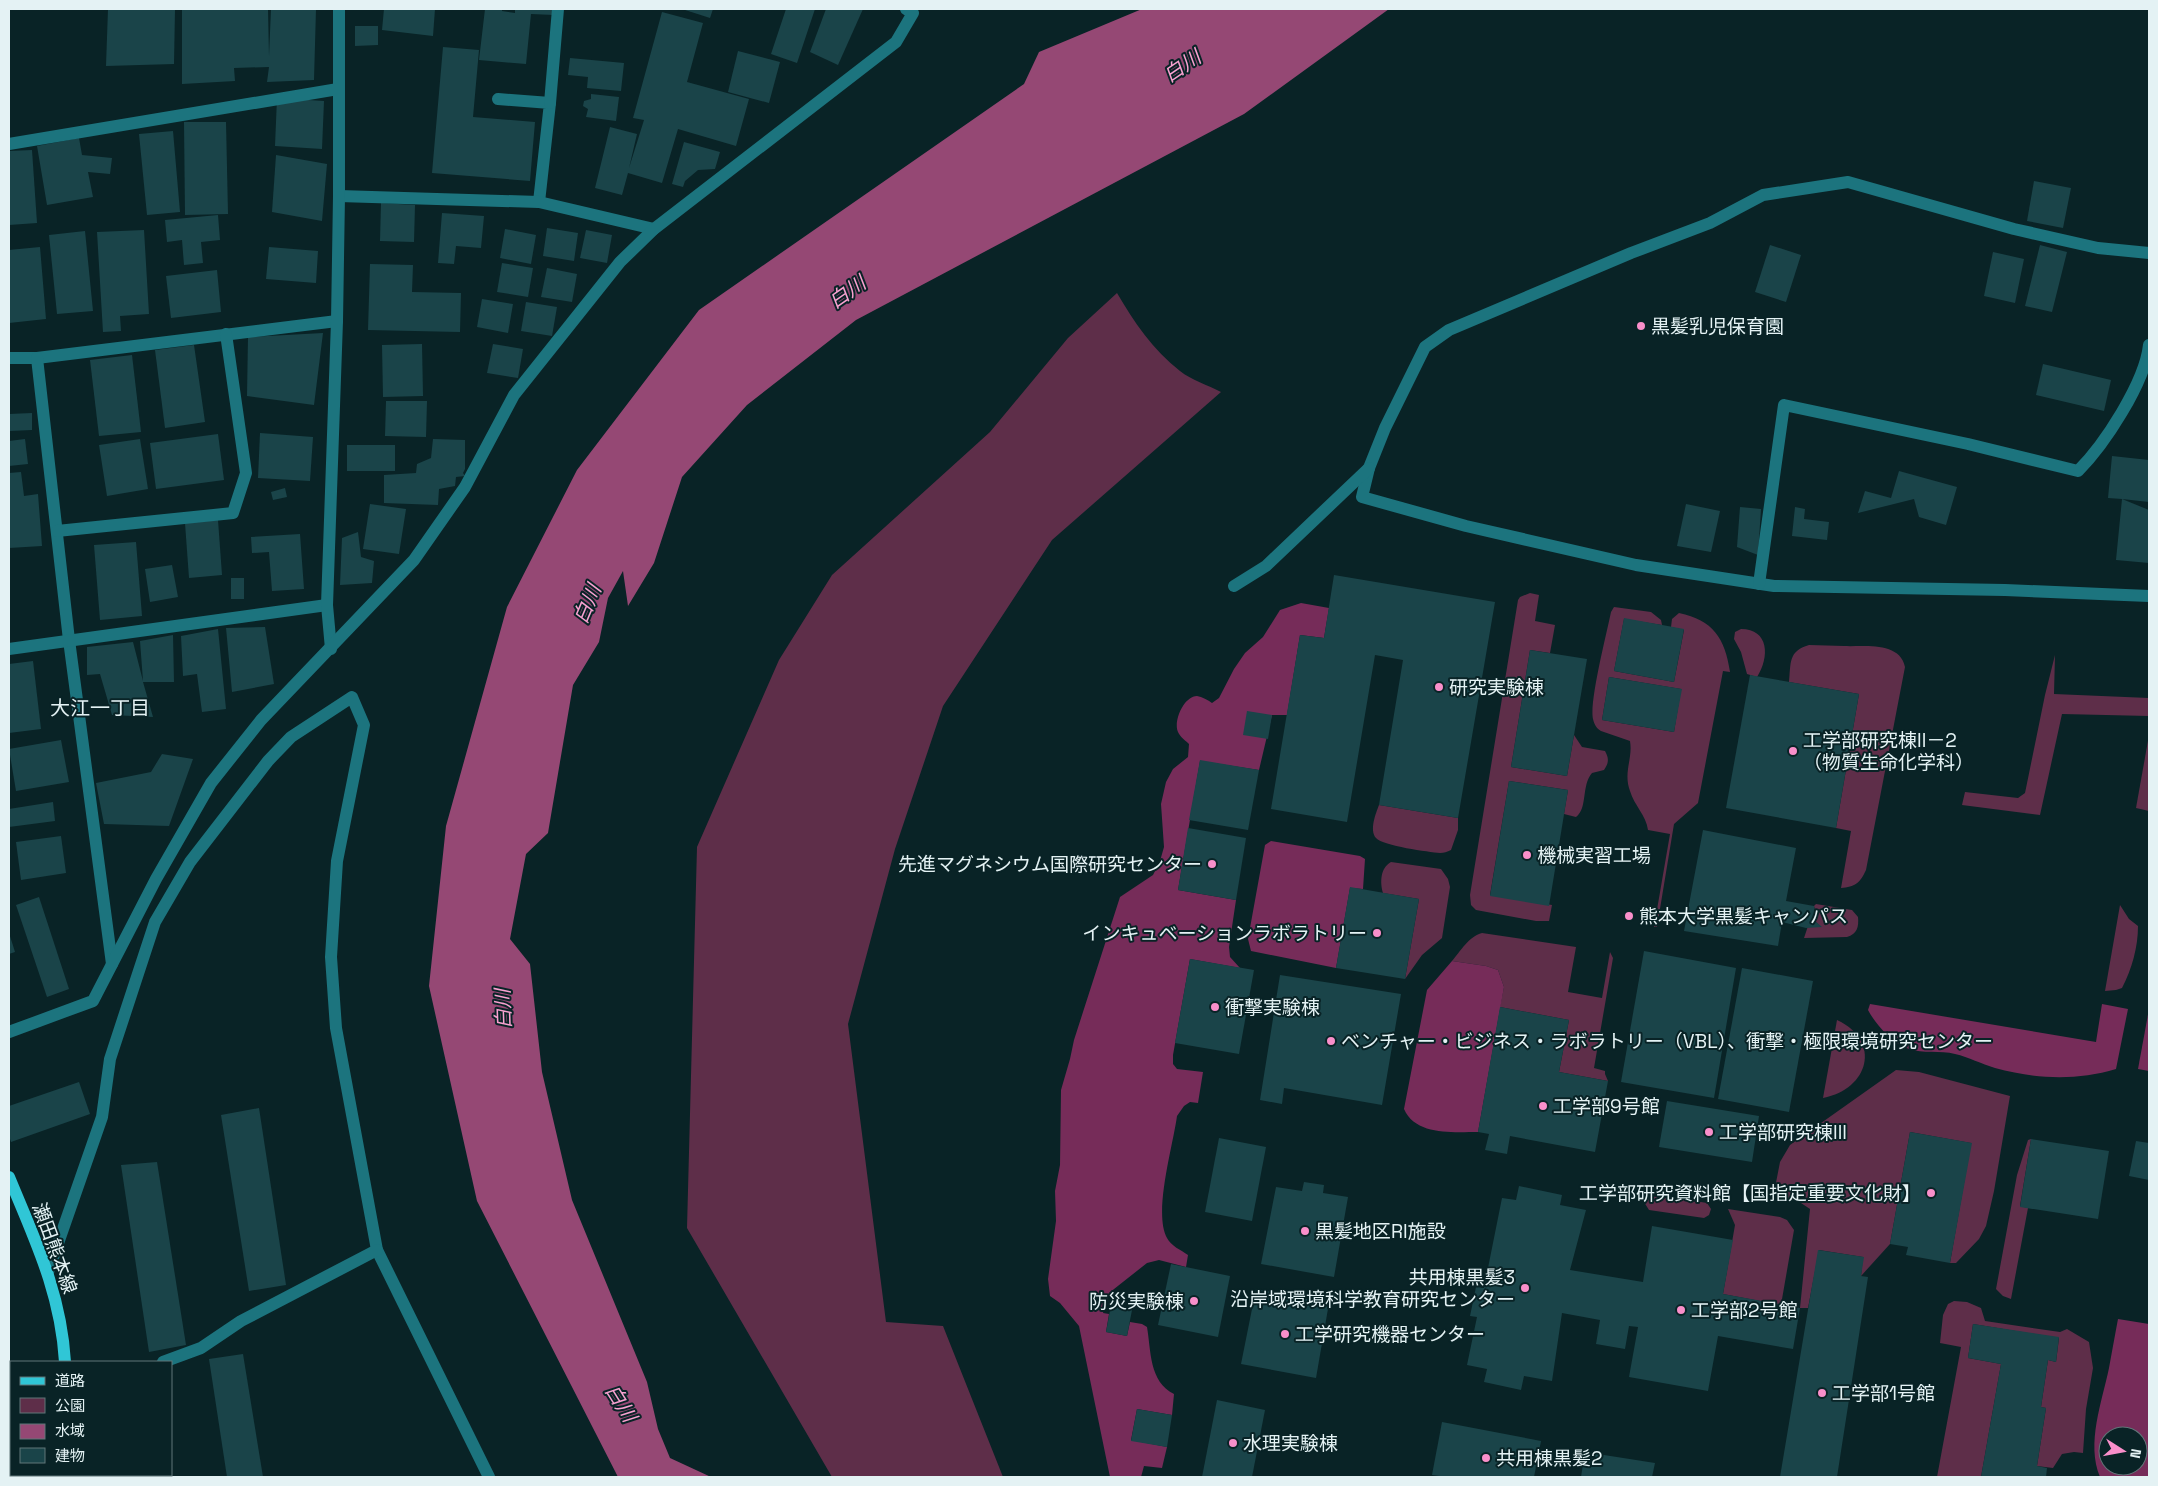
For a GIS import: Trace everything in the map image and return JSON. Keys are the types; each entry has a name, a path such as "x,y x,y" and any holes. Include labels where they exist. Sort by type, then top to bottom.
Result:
{"main road":[{"name":"瀬田熊本線","path":"9,1177 48,1272 63,1335 65,1361"}],"street":[{"path":"331,649 327,605 337,321 339,9"},
{"path":"539,202 558,9"},
{"path":"9,1032 93,1001 156,879 211,783 261,720 331,649 414,560 465,487 514,395 620,262 654,229 896,42 913,13 906,9"},
{"path":"9,144 338,89"},
{"path":"498,99 550,103"},
{"path":"2149,253 2098,248 2023,231 1848,182 1763,195 1710,224 1595,267 1449,330 1425,347 1385,428 1368,468 1362,497 1466,526 1636,565 1774,586 2005,590 2149,596"},
{"path":"339,196 539,202 654,229"},
{"path":"9,358 37,358 337,321"},
{"path":"57,531 233,513 246,474 226,334"},
{"path":"1759,584 1784,406 1968,444 2078,471 2093,456 2130,398 2148,354 2149,345"},
{"path":"37,358 69,640 112,964"},
{"path":"1234,586 1266,566 1368,468"},
{"path":"9,649 327,605"},
{"path":"48,1272 102,1117 110,1059 155,922 190,862 268,761 291,737 352,697 364,725 337,861 331,957 336,1028 376,1250 489,1477"},
{"path":"166,1361 201,1348 241,1321 376,1250"}],"green space":[{"path":"1117,293 1145,335 1170,363 1189,377 1221,392 1052,540 943,706 895,849 848,1024 886,1322 943,1326 1003,1477 832,1477 687,1228 697,847 779,660 832,575 990,432 1068,338"},
{"path":"1530,593 1539,595 1535,621 1555,625 1550,653 1530,650 1511,767 1567,776 1574,735 1582,747 1605,751 1608,758 1608,763 1604,770 1592,773 1589,778 1582,808 1576,817 1564,814 1568,790 1509,781 1490,895 1552,905 1549,921 1536,921 1476,910 1471,905 1470,895 1518,600 1520,597"},
{"path":"1614,607 1651,612 1661,620 1662,625 1624,619 1614,671 1674,682 1684,630 1671,627 1672,619 1679,613 1701,620 1715,632 1725,649 1730,672 1723,671 1698,803 1674,824 1657,927 1654,927 1670,834 1648,830 1645,820 1632,796 1627,778 1631,748 1630,741 1601,731 1593,719 1592,710 1596,683 1611,612","holes":["1609,677 1681,689 1674,732 1602,720"]},
{"path":"1741,629 1750,630 1762,639 1765,653 1764,661 1757,677 1747,674 1741,652 1734,639 1735,632"},
{"path":"1809,645 1870,646 1889,649 1902,659 1905,667 1866,870 1856,884 1841,888 1851,831 1836,828 1859,694 1789,682 1794,654"},
{"path":"2055,655 2054,694 2149,698 2149,716 2062,714 2040,815 1962,805 1965,792 2018,798 2025,793"},
{"path":"2149,735 2149,811 2136,808"},
{"path":"1379,805 1458,818 1458,830 1451,850 1443,853 1417,850 1380,841 1376,838 1373,831"},
{"path":"1391,862 1441,869 1448,879 1450,887 1442,938 1422,955 1405,979 1419,899 1383,893 1381,885 1383,872"},
{"path":"1816,904 1852,910 1858,917 1858,927 1855,932 1847,937 1804,938 1808,926 1821,927 1815,921 1814,906"},
{"path":"2120,905 2129,919 2138,926 2136,950 2122,988 2105,991"},
{"path":"1482,933 1576,947 1568,992 1602,998 1610,952 1613,958 1594,1068 1605,1071 1608,1081 1559,1072 1569,1020 1500,1007 1504,987 1498,970 1486,966 1452,961 1473,937"},
{"path":"1837,1020 1851,1029 1860,1040 1864,1052 1864,1064 1860,1075 1851,1085 1839,1093 1823,1098"},
{"path":"1896,1070 1919,1072 2010,1096 1994,1191 1986,1226 1979,1239 1956,1263 1950,1263 1971,1143 1910,1132 1890,1244 1861,1276 1863,1257 1819,1250 1808,1308 1800,1308 1810,1209 1798,1201 1773,1198 1780,1162 1790,1145"},
{"path":"2031,1139 2020,1206 2028,1208 2011,1299 2003,1296 1996,1289 2017,1175 2028,1140"},
{"path":"1648,1196 1707,1203 1711,1209 1709,1215 1704,1218 1649,1210 1644,1202"},
{"path":"1728,1209 1780,1217 1787,1220 1794,1230 1781,1305 1723,1294 1735,1225"},
{"path":"1954,1301 1967,1302 1981,1308 1985,1321 2060,1332 2067,1329 2089,1342 2093,1368 2086,1409 2083,1453 2062,1454 2053,1468 2037,1466 2046,1408 2041,1407 2048,1360 2056,1362 2059,1338 1973,1324 1968,1358 2001,1364 1981,1477 1937,1477 1961,1347 1940,1343 1943,1315 1948,1304"}],"shaded area":[{"path":"1301,603 1329,608 1324,638 1300,635 1287,715 1272,715 1259,770 1200,761 1178,890 1236,900 1229,947 1230,957 1240,968 1190,959 1173,1064 1177,1069 1203,1072 1198,1103 1190,1102 1184,1106 1177,1116 1165,1179 1162,1213 1163,1227 1167,1238 1174,1246 1188,1255 1186,1267 1159,1260 1147,1263 1109,1293 1103,1313 1109,1314 1106,1332 1127,1336 1130,1322 1147,1327 1156,1374 1166,1389 1174,1394 1172,1415 1137,1409 1131,1440 1167,1447 1162,1468 1144,1466 1141,1477 1110,1477 1079,1326 1060,1303 1050,1296 1048,1279 1056,1221 1055,1191 1060,1165 1061,1090 1074,1040 1120,897 1153,875 1160,861 1164,847 1161,804 1166,782 1173,769 1188,757 1189,744 1178,732 1178,716 1184,704 1192,697 1199,696 1212,703 1219,698 1234,669 1245,653 1263,637 1280,610"},
{"path":"1271,841 1360,856 1365,859 1363,889 1350,888 1336,968 1251,951 1248,939 1265,845"},
{"path":"1452,961 1486,966 1498,970 1504,987 1478,1132 1447,1132 1426,1128 1410,1118 1404,1109 1427,990"},
{"path":"1870,1004 2096,1042 2102,1004 2128,1009 2116,1069 2071,1077 2056,1077 2010,1072 1949,1053 1909,1049 1891,1038 1875,1022 1868,1010"},
{"path":"2149,1009 2149,1071 2138,1069"},
{"path":"2118,1319 2149,1324 2149,1477 2100,1477 2148,1476 2148,1426 2098,1426 2098,1470 2095,1437 2099,1408"}],"water":[{"name":"白川","path":"1142,9 1389,9 1244,114 856,320 747,405 682,477 654,563 628,606 623,571 608,598 599,642 573,685 548,833 526,854 510,939 530,964 542,1072 572,1200 647,1382 658,1429 670,1458 711,1477 618,1477 477,1201 429,986 446,826 507,607 577,470 699,310 1024,84 1039,52"}],"building":[{"path":"108,9 175,9 174,64 106,66"},
{"path":"182,9 268,9 269,56 271,9 316,9 314,80 267,82 269,67 234,68 235,81 182,84"},
{"path":"384,9 435,9 433,36 382,30"},
{"path":"485,9 502,9 502,11 515,13 515,9 554,9 554,15 531,14 526,64 479,60"},
{"path":"682,9 713,9 710,18"},
{"path":"786,9 815,9 797,63 771,54"},
{"path":"826,9 863,9 838,65 810,52"},
{"path":"662,12 703,23 687,82 749,99 736,146 678,129 662,183 628,173 622,195 595,188 610,127 637,134 629,168 644,120 633,118"},
{"path":"355,26 378,26 378,45 355,46"},
{"path":"443,47 479,50 473,117 535,122 530,181 432,173"},
{"path":"738,51 780,62 769,103 728,92"},
{"path":"570,58 624,63 621,91 587,88 588,77 568,75"},
{"path":"591,94 619,97 616,121 586,117 588,109 583,106 584,101 591,99"},
{"path":"277,98 324,101 322,149 275,146"},
{"path":"184,122 226,122 228,214 185,215"},
{"path":"173,131 180,212 147,215 139,134"},
{"path":"79,138 82,155 112,158 110,174 88,172 93,197 47,205 37,146"},
{"path":"684,142 720,152 715,169 698,170 685,181 683,187 672,184"},
{"path":"32,150 37,223 9,225 9,151"},
{"path":"276,155 327,164 322,221 272,212"},
{"path":"2034,181 2071,188 2063,228 2027,221"},
{"path":"381,203 415,205 414,242 380,241"},
{"path":"442,213 484,216 481,248 456,246 454,264 438,263"},
{"path":"218,215 220,240 201,242 203,263 184,265 182,240 167,242 165,220"},
{"path":"547,228 578,233 574,261 543,256"},
{"path":"505,229 536,235 531,264 500,258"},
{"path":"144,230 149,314 120,316 121,331 103,332 97,232"},
{"path":"586,230 612,235 607,263 580,258"},
{"path":"85,231 93,311 57,314 49,235"},
{"path":"1770,245 1801,255 1786,302 1755,292"},
{"path":"2040,245 2067,252 2052,312 2025,306"},
{"path":"40,247 46,319 9,323 9,250"},
{"path":"269,247 318,251 316,283 266,279"},
{"path":"1993,252 2024,259 2015,303 1984,296"},
{"path":"502,263 533,268 528,297 497,292"},
{"path":"370,264 413,265 412,292 461,293 460,332 368,330"},
{"path":"547,268 577,274 572,302 541,297"},
{"path":"217,270 221,312 171,318 166,276"},
{"path":"482,299 513,304 508,333 477,327"},
{"path":"526,302 557,307 552,336 521,331"},
{"path":"323,333 314,405 247,396 248,337"},
{"path":"422,344 423,396 383,397 382,345"},
{"path":"493,344 523,349 518,378 487,373"},
{"path":"194,345 205,422 165,428 155,350"},
{"path":"132,355 141,432 99,436 90,360"},
{"path":"2043,364 2111,380 2104,411 2036,395"},
{"path":"386,401 427,401 426,437 385,436"},
{"path":"32,413 32,430 9,431 9,414"},
{"path":"260,433 313,437 310,481 258,478"},
{"path":"218,434 224,480 156,489 150,443"},
{"path":"25,439 28,464 9,466 9,441"},
{"path":"140,439 148,489 107,496 99,445"},
{"path":"433,439 465,440 465,469 463,473 465,476 456,477 455,486 439,489 438,505 384,503 384,475 416,473 417,464 431,458"},
{"path":"347,445 395,445 395,471 347,471"},
{"path":"2112,456 2149,460 2149,502 2108,498"},
{"path":"1899,471 1957,487 1946,525 1919,517 1914,499 1858,513 1865,491 1891,498"},
{"path":"21,472 24,496 38,494 42,546 9,548 9,473"},
{"path":"285,488 287,497 273,500 271,492"},
{"path":"2122,499 2149,510 2149,563 2116,560"},
{"path":"370,504 406,509 399,554 363,549"},
{"path":"1686,504 1720,511 1711,552 1677,546"},
{"path":"1740,507 1761,509 1758,555 1737,547"},
{"path":"1795,507 1805,509 1804,519 1829,522 1827,540 1792,536"},
{"path":"218,520 222,575 189,578 185,523"},
{"path":"358,532 361,557 374,561 372,583 340,585 342,538"},
{"path":"300,534 304,589 272,591 269,552 252,553 251,537"},
{"path":"136,542 142,616 100,620 94,545"},
{"path":"172,565 178,597 150,602 145,569"},
{"name":"研究実験棟","path":"1334,575 1495,602 1458,818 1379,805 1403,660 1375,655 1347,822 1271,809 1300,635 1324,638"},
{"path":"231,578 244,578 244,599 231,599"},
{"path":"1624,618 1684,629 1674,682 1614,671"},
{"path":"265,627 274,684 232,692 226,628"},
{"path":"218,629 226,709 202,712 197,674 183,676 181,636"},
{"path":"173,635 174,682 143,682 153,717 112,715 100,674 87,675 87,647 133,642 143,681 140,641"},
{"path":"1530,650 1587,659 1567,776 1511,767"},
{"path":"33,661 41,729 9,733 9,664"},
{"name":"工学部研究棟II－2 （物質生命化学科）","path":"1750,675 1859,694 1836,828 1726,808"},
{"path":"1609,677 1682,689 1674,732 1602,720"},
{"path":"1247,711 1272,715 1268,739 1243,735"},
{"path":"61,740 69,782 16,791 9,749"},
{"path":"162,754 193,759 169,826 104,824 96,783 151,772"},
{"name":"先進マグネシウム国際研究センター","path":"1200,760 1259,770 1248,830 1189,820"},
{"name":"機械実習工場","path":"1509,781 1568,790 1549,906 1490,896"},
{"path":"53,802 55,821 9,827 9,809"},
{"name":"先進マグネシウム国際研究センター","path":"1188,828 1246,838 1236,900 1178,890"},
{"path":"1703,830 1796,848 1786,901 1814,906 1815,921 1822,927 1806,928 1782,922 1778,946 1684,931"},
{"path":"61,836 66,873 21,880 16,842"},
{"name":"インキュベーションラボラトリー","path":"1350,887 1419,899 1405,979 1336,968"},
{"path":"39,897 69,989 47,997 16,905"},
{"path":"9,933 15,952 9,954"},
{"path":"1644,951 1736,968 1714,1098 1621,1082"},
{"name":"衝撃実験棟","path":"1190,959 1254,970 1239,1054 1175,1043"},
{"path":"1742,968 1813,981 1789,1112 1718,1099"},
{"name":"ベンチャー・ビジネス・ラボラトリー（VBL）、衝撃・極限環境研究センター","path":"1280,975 1401,994 1382,1105 1284,1088 1282,1104 1260,1100"},
{"name":"工学部9号館","path":"1500,1007 1569,1020 1559,1072 1608,1081 1595,1152 1510,1136 1507,1154 1485,1150 1489,1134 1478,1132"},
{"path":"79,1082 90,1114 11,1142 9,1136 9,1106"},
{"name":"工学部研究棟III","path":"1667,1101 1759,1116 1752,1162 1659,1147"},
{"path":"259,1108 286,1285 249,1291 221,1115"},
{"name":"工学部研究資料館【国指定重要文化財】","path":"1910,1132 1972,1143 1950,1263 1906,1255 1908,1247 1890,1244"},
{"path":"1219,1138 1266,1147 1252,1221 1205,1212"},
{"path":"2031,1139 2109,1151 2098,1219 2020,1207"},
{"path":"2136,1141 2149,1143 2149,1180 2129,1176"},
{"path":"157,1162 186,1345 149,1352 121,1165"},
{"name":"黒髪地区RI施設","path":"1304,1182 1324,1185 1323,1193 1348,1197 1334,1277 1261,1264 1276,1187 1302,1191"},
{"path":"1519,1186 1562,1195 1560,1205 1586,1210 1570,1270 1643,1282 1652,1226 1733,1240 1723,1294 1800,1308 1793,1349 1718,1336 1708,1391 1629,1377 1638,1327 1629,1326 1625,1349 1596,1344 1600,1320 1562,1313 1552,1381 1524,1376 1521,1390 1484,1382 1487,1369 1467,1365 1477,1317 1470,1316 1476,1287 1484,1288 1502,1198 1516,1200"},
{"name":"工学部1号館","path":"1818,1250 1864,1257 1861,1276 1868,1277 1837,1477 1780,1477"},
{"name":"防災実験棟","path":"1171,1264 1230,1276 1218,1337 1158,1325"},
{"name":"工学研究機器センター","path":"1256,1289 1329,1303 1316,1378 1241,1364"},
{"path":"1111,1305 1132,1310 1127,1336 1106,1332"},
{"path":"1973,1324 2059,1337 2056,1362 2048,1360 2041,1407 2046,1408 2037,1466 2047,1468 2046,1477 1981,1477 2001,1364 1968,1358"},
{"path":"243,1354 263,1477 227,1477 209,1359"},
{"name":"水理実験棟","path":"1217,1400 1265,1410 1252,1477 1202,1477"},
{"path":"1137,1409 1172,1415 1167,1447 1131,1441"},
{"name":"共用棟黒髪2","path":"1442,1422 1541,1441 1534,1477 1447,1477 1432,1475"},
{"path":"1585,1452 1655,1463 1652,1477 1581,1477"},
{"path":"114,1476 151,1477 114,1477"}],"place":[{"name":"黒髪乳児保育園","path":"1641,326"},
{"name":"研究実験棟","path":"1439,687"},
{"name":"工学部研究棟II－2 （物質生命化学科）","path":"1793,751"},
{"name":"機械実習工場","path":"1527,855"},
{"name":"先進マグネシウム国際研究センター","path":"1212,864"},
{"name":"熊本大学黒髪キャンパス","path":"1629,916"},
{"name":"インキュベーションラボラトリー","path":"1377,933"},
{"name":"衝撃実験棟","path":"1215,1007"},
{"name":"ベンチャー・ビジネス・ラボラトリー（VBL）、衝撃・極限環境研究センター","path":"1331,1041"},
{"name":"工学部9号館","path":"1543,1106"},
{"name":"工学部研究棟III","path":"1709,1132"},
{"name":"工学部研究資料館【国指定重要文化財】","path":"1931,1193"},
{"name":"黒髪地区RI施設","path":"1305,1231"},
{"name":"共用棟黒髪3 沿岸域環境科学教育研究センター","path":"1525,1288"},
{"name":"防災実験棟","path":"1194,1301"},
{"name":"工学部2号館","path":"1681,1310"},
{"name":"工学研究機器センター","path":"1285,1334"},
{"name":"工学部1号館","path":"1822,1393"},
{"name":"水理実験棟","path":"1233,1443"},
{"name":"共用棟黒髪2","path":"1486,1458"}],"district":[{"name":"大江一丁目","path":"100,708"}]}
